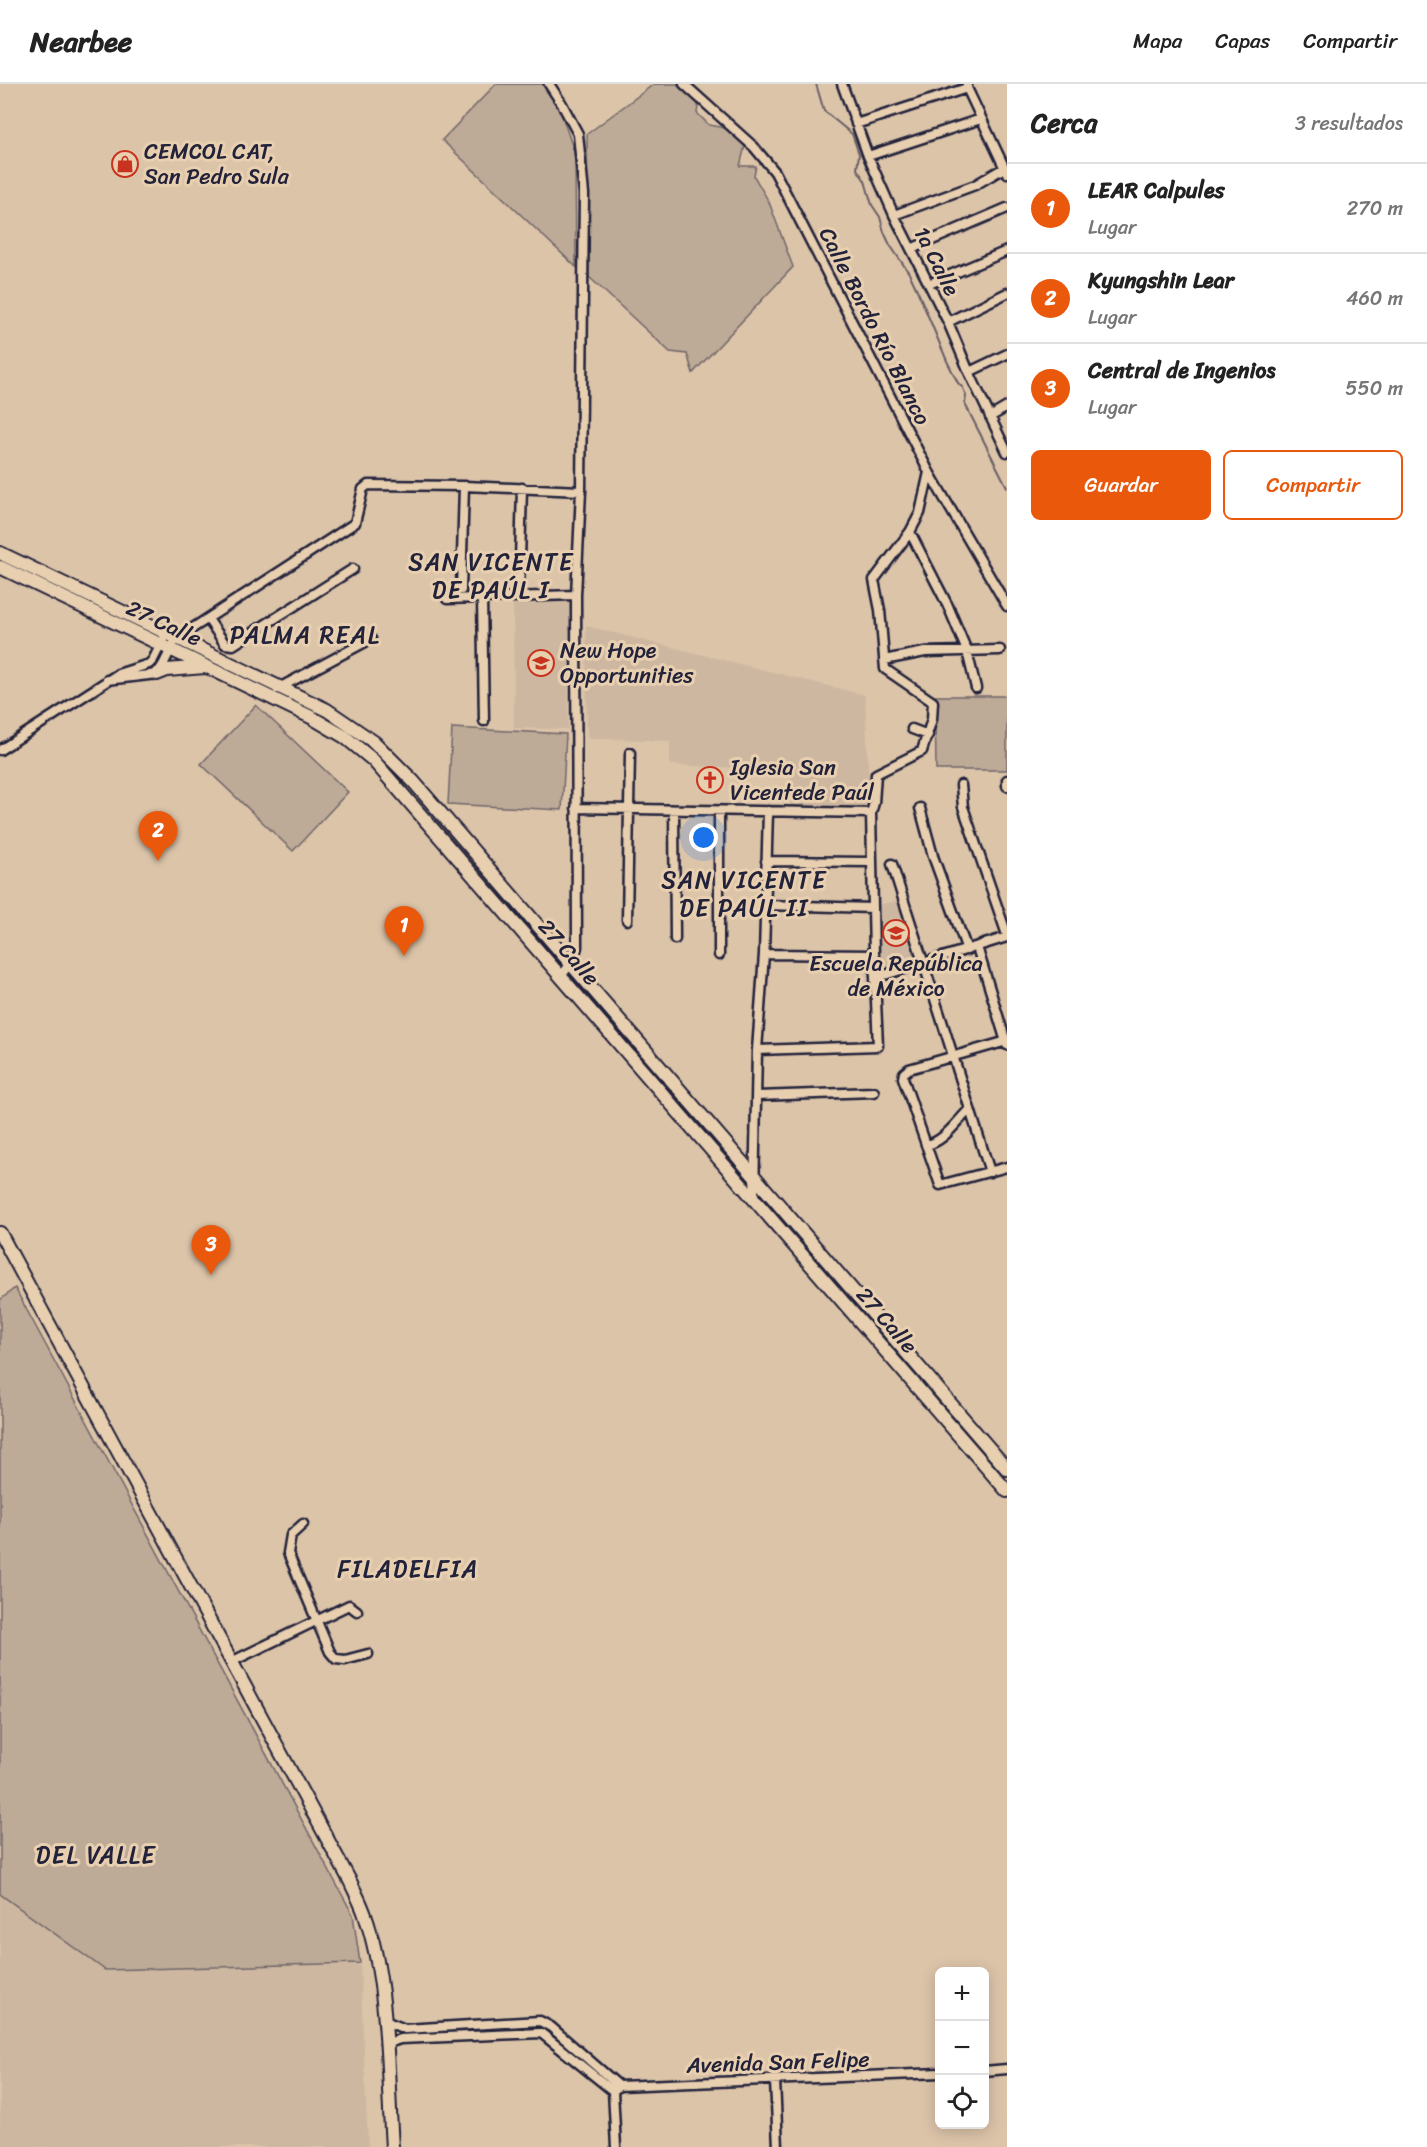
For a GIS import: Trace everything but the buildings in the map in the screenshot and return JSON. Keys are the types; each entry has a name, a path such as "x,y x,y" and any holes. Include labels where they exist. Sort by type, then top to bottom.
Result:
{"street":[{"path":"549,84 578,134 584,194 581,491 576,595 577,948 570,964 561,975"},
{"name":"Calle Bordo Río Blanco","path":"684,84 754,147 775,172 929,472 1007,606"},
{"name":"1a Calle","path":"842,84 868,156 894,215 948,322 1007,452"},
{"path":"856,124 967,86 1006,171 894,215"},
{"path":"868,156 981,119"},
{"path":"911,249 1007,208"},
{"path":"929,284 1007,251"},
{"path":"948,322 1007,293"},
{"path":"969,372 1007,354"},
{"path":"990,417 1007,407"},
{"path":"757,1050 878,1046 871,813 876,774 922,751 932,719 932,700 887,672 880,609 874,580 910,532 920,513 929,472"},
{"path":"0,750 107,680 125,670 149,664 169,642 355,523 363,489 368,485 581,491"},
{"path":"461,590 464,486"},
{"path":"519,597 522,488"},
{"path":"910,532 948,606 967,651 976,688"},
{"name":"27 Calle","path":"0,553 169,642 209,667 311,717 350,741 377,765 1007,1491"},
{"name":"27 Calle","path":"0,567 169,642 226,661 327,710 363,734 413,781 465,840 1007,1469"},
{"path":"208,619 225,644 233,645 353,569"},
{"path":"447,599 576,595"},
{"path":"482,598 484,721"},
{"path":"266,694 371,639"},
{"path":"157,674 169,642"},
{"path":"884,660 925,652 1000,650"},
{"path":"107,680 157,674 167,670 209,667"},
{"path":"912,729 928,735"},
{"path":"350,741 363,734"},
{"path":"627,920 630,753"},
{"path":"377,765 387,756"},
{"path":"1006,780 1007,786"},
{"path":"875,978 925,964 1007,936 963,807 961,785"},
{"path":"576,808 871,813"},
{"path":"920,808 933,856 967,950"},
{"path":"674,810 675,939"},
{"path":"719,811 719,955"},
{"path":"754,1198 757,1050 764,954 768,811"},
{"path":"766,861 872,862"},
{"path":"892,864 990,1172"},
{"path":"765,905 873,908"},
{"path":"977,947 1007,1042 904,1073 903,1078 940,1185 1007,1167"},
{"path":"764,954 874,955"},
{"path":"757,1096 874,1092"},
{"path":"926,1145 932,1144 947,1133 970,1109"},
{"path":"0,1233 350,1881 364,1914 373,1946 385,2021 392,2147"},
{"path":"932,1404 946,1398"},
{"path":"303,1524 291,1535 288,1553 330,1652 336,1659 345,1660 368,1654"},
{"path":"231,1662 349,1605 357,1611"},
{"path":"385,2021 405,2029 540,2021 551,2026 616,2089 616,2147"},
{"path":"385,2044 400,2039 541,2033 616,2089"},
{"path":"989,2071 1007,2069"},
{"name":"Avenida San Felipe","path":"616,2089 935,2073"},
{"path":"775,2081 778,2147"}],"shaded area":[{"path":"496,84 543,84 560,110 575,154 576,267 442,140"},
{"path":"654,84 679,84 699,101 697,113 709,125 733,131 746,142 740,166 756,166 754,176 769,202 793,267 693,373 687,354 670,352 589,277 587,134"},
{"name":"New Hope Opportunities","path":"570,598 568,729 514,728 513,599"},
{"path":"586,626 865,695 870,807 791,809 791,770 670,765 670,741 587,738"},
{"path":"935,696 1007,696 1007,770 936,770"},
{"path":"256,705 348,792 293,851 201,764"},
{"path":"452,728 566,734 562,810 448,804"},
{"name":"Escuela República de México","path":"902,900 922,961 881,972 877,905"},
{"path":"15,1288 353,1915 360,1963 105,1970 0,1894 0,1300"},
{"path":"0,1894 105,1970 360,1963 368,2147 0,2147"}],"waterway":[{"path":"816,84 824,111 852,134 859,154 857,169 865,181 872,205 880,217 890,245 909,273 947,361 963,388 966,396 965,404 1007,487"}],"place":[{"name":"CEMCOL CAT, San Pedro Sula","path":"125,164"},
{"name":"New Hope Opportunities","path":"541,663"},
{"name":"Iglesia San Vicentede Paúl","path":"710,780"},
{"name":"Kyungshin Lear","path":"158,861"},
{"name":"Escuela República de México","path":"896,933"},
{"name":"LEAR Calpules","path":"404,956"},
{"name":"Central de Ingenios","path":"211,1275"}],"district":[{"name":"SAN VICENTE DE PAÚL I","path":"491,576"},
{"name":"PALMA REAL","path":"305,635"},
{"name":"SAN VICENTE DE PAÚL II","path":"744,894"},
{"name":"FILADELFIA","path":"408,1569"},
{"name":"DEL VALLE","path":"96,1855"}]}
